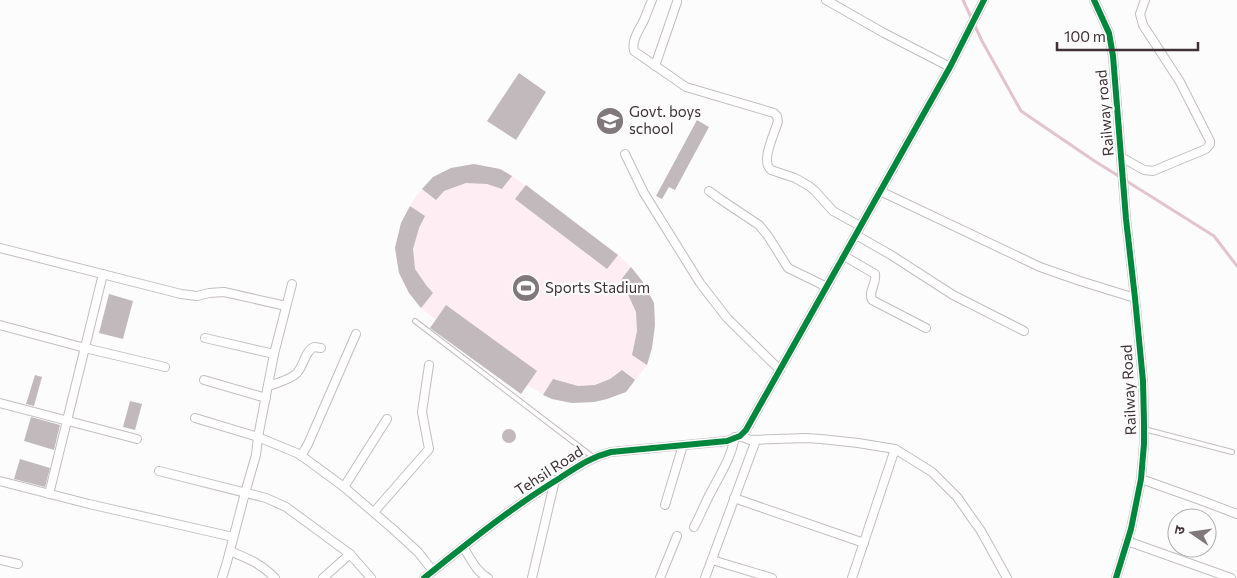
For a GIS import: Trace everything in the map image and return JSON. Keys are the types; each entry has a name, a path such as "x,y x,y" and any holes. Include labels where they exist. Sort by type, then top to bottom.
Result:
{"street":[{"path":"652,0 634,41 634,51 678,82 695,90 774,113 778,121 767,154 766,161 768,167 809,186 833,211 860,226"},
{"path":"826,0 884,32 952,64"},
{"path":"694,528 725,468 737,437 749,424 827,287 952,64 984,0"},
{"name":"Railway road","path":"1094,0 1109,33 1113,56 1125,198"},
{"path":"1122,161 1153,172 1206,149 1210,144 1180,82 1144,25 1140,14 1146,0"},
{"path":"655,66 677,2"},
{"path":"625,154 644,193 700,283 727,318 780,370"},
{"path":"709,190 758,225 768,236 788,268 827,287"},
{"path":"880,191 1040,267 1080,282 1135,298"},
{"name":"Railway Road","path":"1116,578 1127,541 1144,459 1143,381 1125,198"},
{"path":"856,235 953,295 1024,330"},
{"path":"0,248 186,295 197,296 224,292 286,306"},
{"path":"844,256 875,274 871,294 872,300 926,328"},
{"path":"49,494 103,274"},
{"path":"222,578 256,455 274,354 292,284"},
{"path":"0,325 165,367"},
{"path":"301,456 356,334"},
{"path":"206,338 274,354"},
{"path":"268,386 295,375 309,350 314,347 321,348"},
{"path":"374,512 429,449 422,412 429,365"},
{"path":"204,380 266,398"},
{"path":"0,404 137,439"},
{"path":"195,418 258,437 301,456 344,487 374,512 418,552 433,571"},
{"path":"344,487 386,418"},
{"path":"737,437 750,440 806,438 895,449 932,472 957,497 981,531 1007,578"},
{"name":"Tehsil Road","path":"424,578 524,501 593,457 611,452 727,441 737,437"},
{"path":"705,578 756,440"},
{"path":"665,505 683,445"},
{"path":"852,578 895,449"},
{"path":"159,471 266,498 286,507 350,554 371,578"},
{"path":"1141,478 1237,514"},
{"path":"532,578 555,480"},
{"path":"0,481 89,504 233,537"},
{"path":"734,498 864,543"},
{"path":"660,578 677,536"},
{"path":"1127,541 1231,578"},
{"path":"462,547 479,571 488,578"},
{"path":"230,551 257,562 274,578"},
{"path":"323,578 350,554"},
{"path":"0,560 18,564"},
{"path":"712,560 772,578"}],"lane":[{"path":"415,320 593,457"},
{"path":"1144,429 1232,452"}],"shaded area":[{"name":"Sports Stadium","path":"474,164 500,169 512,176 618,255 643,282 654,303 655,325 652,348 647,365 626,392 594,402 572,403 552,399 527,385 521,394 430,328 436,320 421,308 409,293 399,273 395,248 401,223 416,196 433,177 451,168"}],"building":[{"path":"519,73 546,92 516,140 487,121"},
{"path":"697,120 709,127 675,190 669,187 662,199 656,196"},
{"path":"474,164 500,169 512,176 502,189 487,184 466,183 444,191 436,200 422,189 433,177 451,168"},
{"path":"526,185 618,255 607,269 515,199"},
{"path":"410,206 425,216 419,228 413,249 415,269 433,293 421,308 409,293 399,273 395,248 401,223"},
{"path":"631,267 643,282 654,303 655,325 652,348 647,365 632,355 637,331 636,312 620,281"},
{"path":"109,294 133,301 123,339 99,333"},
{"path":"446,305 537,371 521,394 430,328"},
{"path":"622,370 635,380 626,392 607,399 594,402 572,403 543,395 553,379 578,386 595,385 610,379"},
{"path":"35,375 42,377 34,406 26,404"},
{"path":"130,401 142,404 135,430 123,427"},
{"path":"31,417 60,425 54,450 24,441"},
{"path":"509,429 514,431 516,436 514,441 509,443 504,441 502,436 504,431"},
{"path":"20,459 50,468 45,487 14,479"}],"waterway":[{"path":"963,0 982,41 1021,111 1093,160 1214,236 1237,266"}],"cycle path":[{"path":"424,578 507,513 578,466 604,454 727,441 740,436 746,430 950,67 984,0"},
{"path":"1094,0 1109,33 1113,56 1126,219 1143,381 1144,444 1141,479 1131,529 1116,578"}],"place":[{"name":"Govt. boys school","path":"610,121"},
{"name":"Sports Stadium","path":"526,288"}]}
